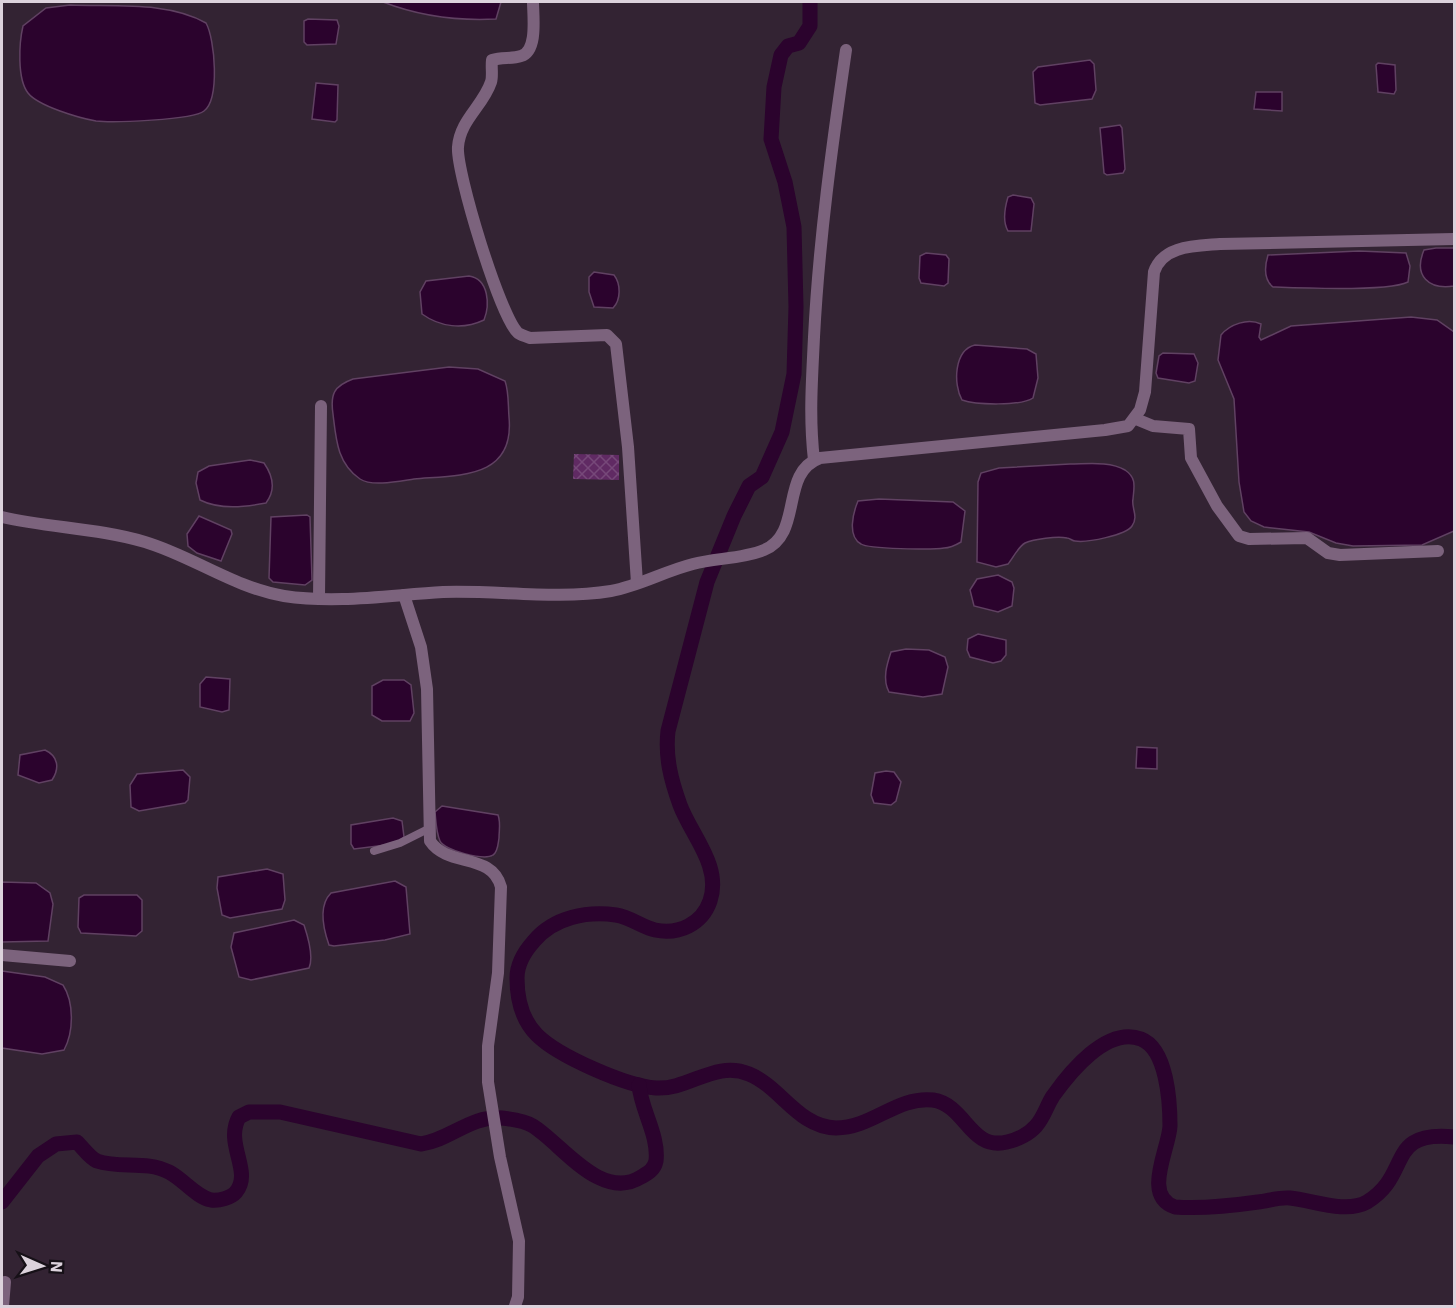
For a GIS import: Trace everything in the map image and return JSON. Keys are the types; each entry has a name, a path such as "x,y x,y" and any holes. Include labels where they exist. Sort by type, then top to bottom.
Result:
{"street":[{"path":"533,2 532,45 527,54 518,58 492,60 491,82 464,123 458,147 461,171 489,266 506,314 518,333 530,338 607,335 616,344 628,447 637,583"},
{"path":"814,460 809,416 818,274 825,193 846,50"},
{"path":"2,517 130,538 159,547 271,593 320,598 469,592 598,592 637,583 699,562 743,555 769,547 783,534 799,476 814,460 839,455 1128,426 1136,419 1145,392 1154,272 1158,262 1168,253 1185,248 1230,244 1455,239"},
{"path":"320,598 321,406"},
{"path":"1136,419 1153,426 1189,429 1191,458 1217,506 1239,536 1249,539 1307,538 1328,553 1340,555 1438,551"},
{"path":"404,596 421,647 427,689 430,841 437,851 491,869 498,877 501,887 498,973 488,1046 488,1082 519,1241 518,1297 515,1306"},
{"path":"2,955 70,961"},
{"path":"3,1306 5,1282"}],"lane":[{"path":"374,851 400,843 428,829"}],"shaded area":[{"path":"383,2 501,2 496,19 481,19 424,14"},
{"path":"70,5 158,8 191,16 206,23 214,55 214,82 209,104 204,111 185,117 105,122 49,107 33,98 24,87 22,79 20,51 23,26 46,8"},
{"path":"308,19 337,20 339,26 336,44 307,45 304,42 304,21"},
{"path":"1090,60 1094,64 1096,90 1092,99 1040,105 1035,103 1033,72 1038,67"},
{"path":"1378,63 1395,65 1396,90 1394,94 1378,92 1376,65"},
{"path":"316,83 338,85 337,120 335,122 312,119"},
{"path":"1256,92 1282,92 1282,111 1254,109"},
{"path":"1120,125 1125,169 1123,173 1107,175 1104,173 1100,128"},
{"path":"1013,195 1031,198 1034,204 1031,231 1008,231 1005,223 1005,210 1008,197"},
{"path":"1454,248 1454,286 1437,286 1422,274 1421,259 1424,250"},
{"path":"1359,251 1406,253 1410,266 1408,282 1363,288 1273,287 1266,276 1268,255"},
{"path":"926,253 946,255 949,259 948,283 944,286 921,283 919,278 920,256"},
{"path":"594,272 614,275 619,287 619,296 613,308 594,307 589,292 589,277"},
{"path":"469,276 476,278 484,287 487,307 484,320 468,325 452,326 436,322 422,314 420,292 426,281"},
{"path":"1411,317 1437,320 1454,332 1454,531 1422,545 1353,546 1336,543 1309,532 1264,527 1251,521 1244,512 1239,482 1234,399 1218,360 1221,335 1229,328 1245,322 1261,324 1259,337 1261,340 1291,326"},
{"path":"975,345 1027,349 1036,354 1038,378 1033,398 1027,401 998,404 962,400 957,385 957,368 963,353"},
{"path":"1163,353 1194,354 1198,363 1195,381 1189,383 1158,378 1156,373 1159,356"},
{"path":"449,367 478,369 505,381 509,417 508,437 503,452 493,463 481,470 465,474 386,483 365,481 352,473 342,458 337,441 332,401 338,388 353,379"},
{"path":"250,460 264,463 270,473 272,488 266,503 224,506 200,500 196,483 198,472 209,466"},
{"path":"1105,464 1119,467 1129,473 1134,483 1135,519 1132,526 1122,532 1097,540 1075,541 1057,537 1025,543 1008,564 996,567 977,562 978,482 981,473 999,468"},
{"path":"879,499 953,502 965,511 961,542 948,547 927,549 887,548 861,544 854,536 853,530 854,512 858,501"},
{"path":"307,515 310,517 312,580 305,585 273,582 269,578 271,517"},
{"path":"199,516 231,530 232,534 221,561 197,553 188,546 187,534"},
{"path":"998,575 1012,582 1014,588 1012,606 998,612 974,606 970,590 977,579"},
{"path":"978,634 1006,640 1006,655 1001,661 993,663 970,657 967,650 968,639"},
{"path":"906,649 929,650 945,657 948,667 942,694 923,697 889,692 886,677 891,652"},
{"path":"206,677 230,679 229,710 222,712 200,707 200,684"},
{"path":"383,680 404,680 411,685 414,713 410,721 382,721 372,715 372,686"},
{"path":"1137,747 1157,748 1157,769 1136,768"},
{"path":"45,750 53,756 57,767 52,780 39,783 18,775 20,755"},
{"path":"183,770 190,777 188,800 185,803 139,811 131,807 130,785 137,774"},
{"path":"894,772 901,782 896,801 891,805 874,803 871,795 875,773"},
{"path":"442,806 498,815 499,838 495,854 473,856 443,844 438,834 435,812"},
{"path":"393,818 402,821 404,837 394,844 354,849 351,844 351,825"},
{"path":"267,869 283,874 285,900 282,909 230,918 222,915 217,888 218,877"},
{"path":"395,881 406,887 410,934 385,940 329,945 323,911 324,904 331,893"},
{"path":"2,882 36,883 50,893 53,904 48,941 2,942"},
{"path":"84,895 137,895 142,900 142,931 136,936 81,933 78,927 79,898"},
{"path":"294,920 304,925 306,930 311,953 309,968 251,980 239,977 231,947 234,933"},
{"path":"2,971 45,977 63,985 71,1008 70,1035 64,1050 42,1054 2,1048"}],"building":[{"path":"574,454 619,455 619,480 573,479"}],"waterway":[{"path":"810,2 810,26 799,43 788,46 781,55 774,87 771,139 785,182 794,227 796,307 794,374 782,432 762,477 749,486 707,582 668,731 668,759 674,787 685,816 704,851 712,875 713,888 710,901 695,922 673,931 655,930 621,916 605,914 583,915 551,926 531,945 518,968 518,993 521,1008 528,1023 537,1035 560,1052 593,1069 643,1086 668,1087 713,1073 737,1071 760,1080 811,1121 836,1128 861,1123 908,1103 933,1100 953,1110 984,1140 995,1143 1015,1140 1033,1129 1069,1075 1103,1045 1115,1039 1128,1037 1141,1039 1156,1053 1162,1065 1168,1091 1170,1126 1159,1183 1160,1193 1165,1201 1175,1207 1217,1207 1286,1198 1339,1207 1359,1205 1381,1191 1408,1147 1418,1140 1432,1137 1454,1137"},
{"path":"2,1202 38,1156 56,1144 77,1142 97,1161 160,1168 174,1175 205,1198 214,1200 228,1197 236,1192 242,1175 236,1147 235,1127 239,1117 249,1112 280,1112 421,1144 442,1138 480,1120 491,1118 514,1120 533,1126 569,1157 597,1177 611,1182 626,1183 648,1173 656,1161 655,1142 639,1085"}]}
